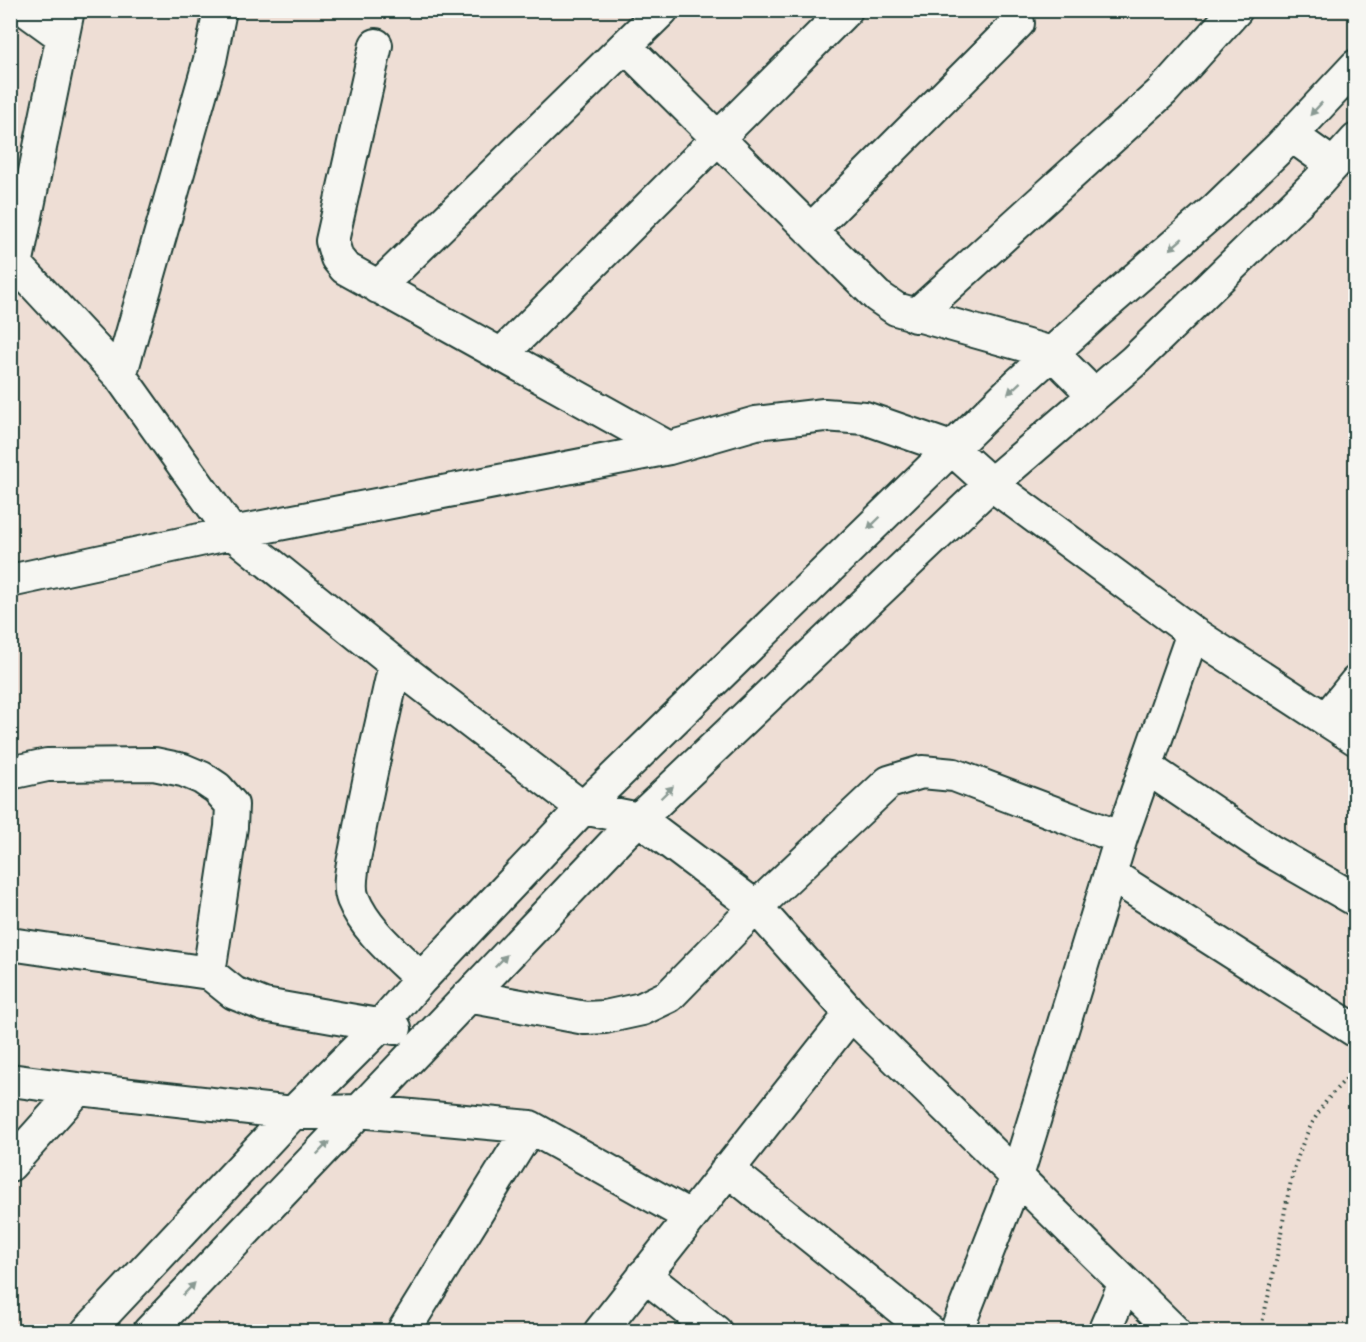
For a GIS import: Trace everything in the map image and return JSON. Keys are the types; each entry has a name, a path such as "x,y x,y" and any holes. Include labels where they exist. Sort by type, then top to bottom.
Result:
{"street":[{"path":"26,10 65,23 13,261 120,376 232,533 395,664 583,808 639,819 756,906 850,1014 1175,1332"},
{"path":"120,376 210,60 220,10"},
{"path":"378,287 662,10"},
{"path":"501,355 846,10"},
{"path":"915,316 1163,91 1236,10"},
{"path":"811,230 1018,23"},
{"path":"376,45 332,241 337,258 345,268 378,287 669,448"},
{"path":"625,46 877,296 896,309 915,316 1052,353 1094,395"},
{"path":"87,1332 293,1113 380,1026 421,979 583,808 951,448 1052,353 1217,208 1291,135 1356,66"},
{"path":"1291,135 1333,165"},
{"path":"149,1332 639,819 991,484 1134,361 1310,191 1356,140"},
{"path":"10,581 232,533 669,448 756,423 824,415 865,418 951,448 991,484 1193,633 1356,739"},
{"path":"956,1332 1017,1176 1121,838 1193,633"},
{"path":"395,664 364,801 352,874 351,896 375,934 421,979"},
{"path":"1326,719 1356,682"},
{"path":"10,773 47,765 154,764 183,770 218,788 232,805 231,827 209,973"},
{"path":"1146,767 1269,850 1356,900"},
{"path":"468,996 585,1018 605,1017 642,1009 669,996 756,906 888,782 922,772 954,775 1121,838"},
{"path":"1110,874 1356,1031"},
{"path":"10,944 209,973 234,993 264,1005 432,1034"},
{"path":"600,1332 850,1014"},
{"path":"10,1080 293,1113 358,1111 530,1126 689,1216"},
{"path":"10,1165 78,1089"},
{"path":"403,1332 530,1126"},
{"path":"727,1168 930,1332"},
{"path":"644,1275 716,1332"},
{"path":"1104,1332 1125,1283"}],"path":[{"path":"1260,1332 1286,1201 1300,1149 1317,1115 1342,1083 1356,1070"}]}
